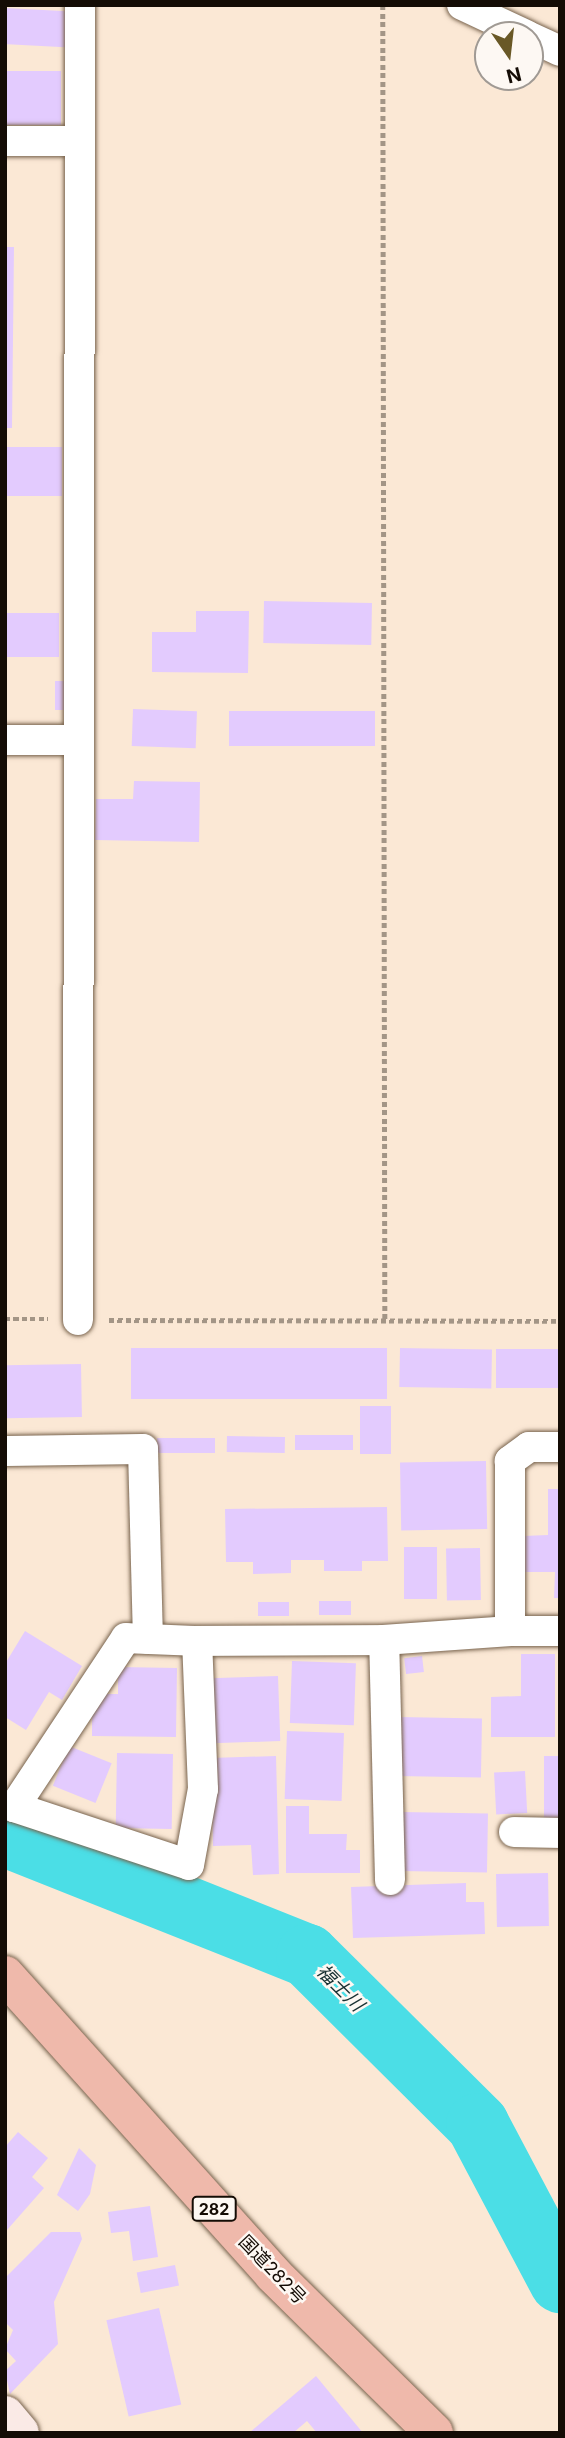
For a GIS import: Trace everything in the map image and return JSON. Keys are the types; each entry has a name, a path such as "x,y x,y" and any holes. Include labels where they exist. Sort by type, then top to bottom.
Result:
{"highway":[{"name":"国道282号","path":"5,1975 273,2274 434,2433"}],"street":[{"path":"78,1320 80,5"},
{"path":"462,5 496,21"},
{"path":"544,44 560,51"},
{"path":"5,141 78,141"},
{"path":"5,740 77,740"},
{"path":"510,1631 510,1461 529,1447 560,1447"},
{"path":"5,1451 143,1449 148,1639"},
{"path":"197,1640 203,1789 189,1865 10,1813 126,1638 384,1640 510,1631 560,1631"},
{"path":"384,1640 390,1880"},
{"path":"514,1832 560,1833"},
{"path":"5,2415 20,2433"}],"path":[{"path":"383,5 385,1320"},
{"path":"5,1319 560,1321"}],"building":[{"path":"5,8 67,11 65,47 5,44"},
{"path":"5,71 61,71 61,125 5,125"},
{"path":"5,247 14,247 12,428 5,428"},
{"path":"5,447 62,447 62,496 5,496"},
{"path":"264,601 372,603 371,645 263,643"},
{"path":"196,611 249,611 248,673 152,672 152,632 196,632"},
{"path":"5,613 59,613 59,657 5,657"},
{"path":"55,681 64,681 64,710 55,710"},
{"path":"133,709 197,711 196,748 132,746"},
{"path":"229,711 375,711 375,746 229,746"},
{"path":"134,781 200,782 199,842 95,840 96,799 133,799"},
{"path":"131,1348 387,1348 387,1399 131,1399"},
{"path":"400,1348 492,1350 491,1389 399,1387"},
{"path":"496,1349 560,1349 560,1388 496,1388"},
{"path":"81,1364 82,1417 6,1418 5,1365"},
{"path":"360,1406 391,1406 391,1454 360,1454"},
{"path":"295,1435 353,1435 353,1450 295,1450"},
{"path":"227,1436 285,1437 285,1453 227,1452"},
{"path":"157,1438 215,1438 215,1453 157,1453"},
{"path":"486,1461 487,1529 401,1530 400,1463"},
{"path":"548,1489 560,1489 560,1598 554,1598 555,1572 523,1572 523,1536 548,1535"},
{"path":"387,1507 388,1561 362,1561 362,1571 324,1571 324,1560 291,1560 291,1573 253,1574 253,1562 226,1562 225,1509"},
{"path":"404,1547 437,1547 437,1599 404,1599"},
{"path":"480,1548 481,1600 447,1601 446,1549"},
{"path":"319,1601 351,1601 351,1615 319,1615"},
{"path":"258,1602 289,1602 289,1616 258,1616"},
{"path":"25,1631 82,1666 62,1700 49,1692 26,1730 5,1717 5,1664"},
{"path":"521,1654 555,1654 555,1737 491,1737 491,1697 521,1696"},
{"path":"422,1656 424,1672 406,1674 404,1658"},
{"path":"292,1661 356,1663 354,1725 290,1723"},
{"path":"118,1667 177,1668 176,1737 92,1736 92,1694 118,1694"},
{"path":"278,1676 280,1741 212,1743 210,1678"},
{"path":"398,1717 482,1718 481,1777 397,1776"},
{"path":"287,1731 344,1733 342,1801 285,1799"},
{"path":"69,1746 112,1763 96,1803 53,1786"},
{"path":"117,1753 173,1754 172,1829 116,1828"},
{"path":"276,1756 279,1874 253,1875 251,1845 213,1846 211,1758"},
{"path":"544,1756 560,1756 560,1818 544,1818"},
{"path":"525,1771 527,1813 496,1815 494,1773"},
{"path":"286,1806 309,1806 309,1834 347,1834 346,1850 360,1850 360,1873 286,1873"},
{"path":"401,1812 488,1814 487,1873 400,1871"},
{"path":"548,1873 549,1926 497,1927 496,1874"},
{"path":"466,1883 466,1902 484,1902 485,1934 353,1938 351,1887"},
{"path":"18,2132 48,2158 32,2177 44,2188 7,2230 5,2147"},
{"path":"79,2148 96,2165 90,2194 78,2211 57,2195"},
{"path":"150,2206 158,2257 133,2261 129,2231 111,2233 108,2212"},
{"path":"51,2232 80,2232 82,2239 54,2302 58,2344 10,2394 5,2371 16,2361 5,2349 13,2330 5,2322 5,2278"},
{"path":"175,2265 179,2286 141,2293 137,2272"},
{"path":"159,2308 181,2404 129,2417 106,2320"},
{"path":"316,2376 363,2433 317,2433 307,2421 293,2433 249,2433"}],"waterway":[{"name":"福士川","path":"5,1835 307,1955 477,2124 560,2281"}]}
